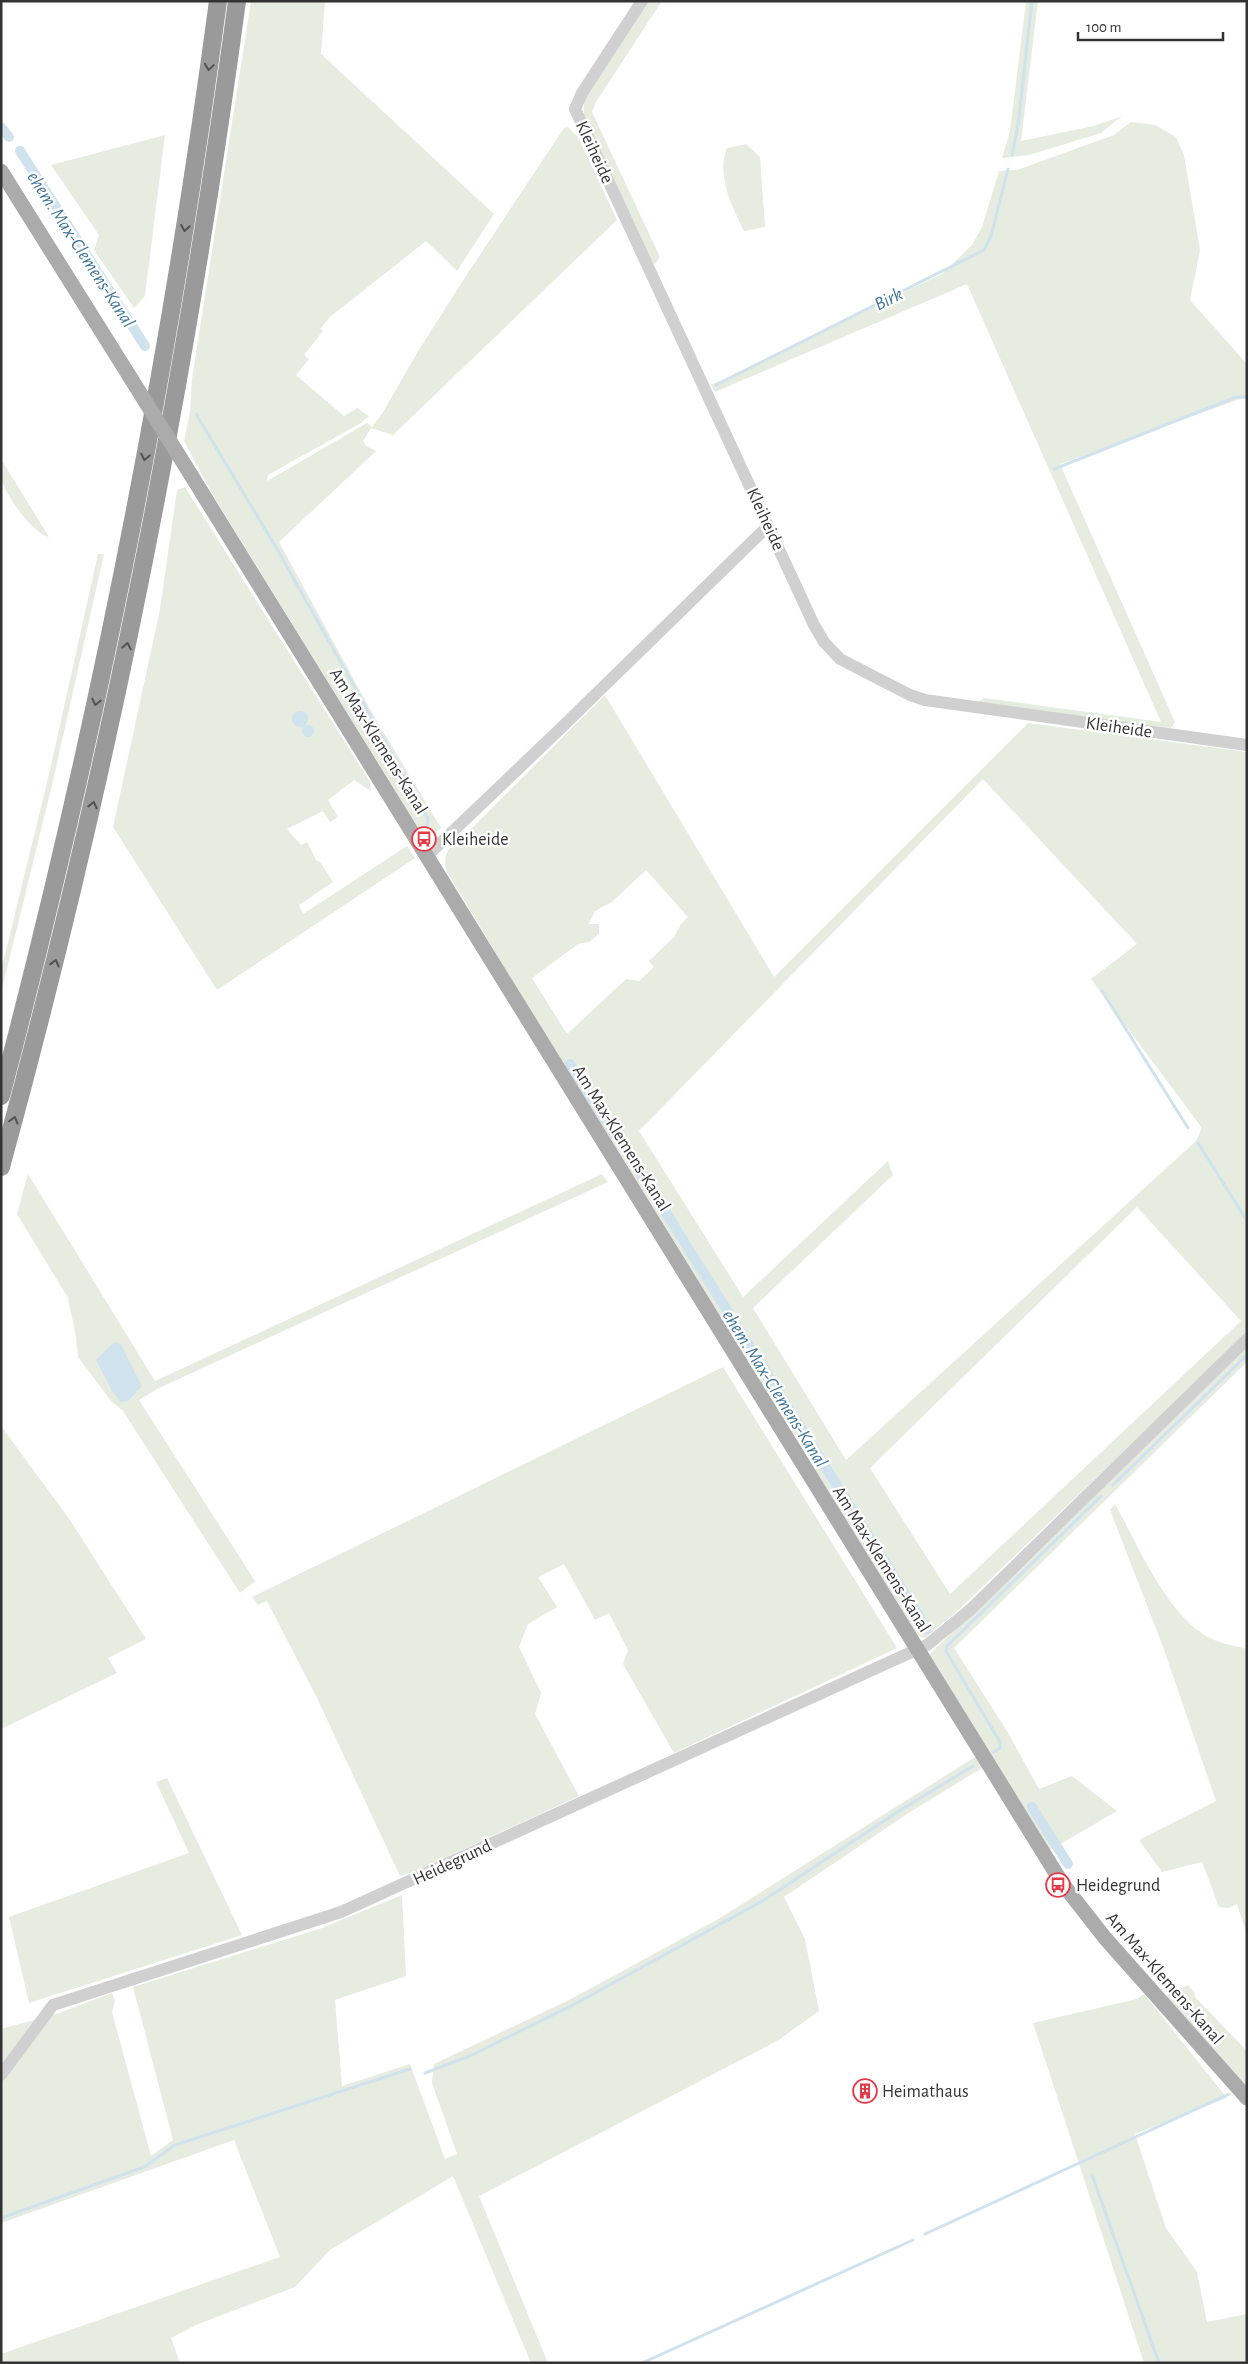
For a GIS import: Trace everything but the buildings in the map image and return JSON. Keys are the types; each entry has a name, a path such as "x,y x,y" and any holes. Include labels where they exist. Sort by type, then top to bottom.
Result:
{"highway":[{"path":"1,1096 63,851 115,614 178,270 218,1"},
{"path":"1,1167 83,845 145,559 198,268 237,1"}],"main road":[{"name":"Am Max-Klemens-Kanal","path":"1,171 428,855 917,1651 1069,1892 1115,1951 1247,2098"}],"street":[{"name":"Kleiheide","path":"642,1 582,93 575,109 814,625 828,648 849,665 910,695 925,700 1247,745"},
{"path":"428,855 690,604 768,526"},
{"name":"Heidegrund","path":"1,2075 53,2005 341,1912 917,1651 936,1639 970,1610 1247,1340"}],"shaded area":[{"path":"251,1 325,1 321,54 494,214 457,271 426,241 330,317 320,329 323,331 304,355 309,359 296,375 344,416 357,408 369,416 361,423 268,475 267,481 367,423 372,427 382,414 417,353 462,282 564,128 568,127 578,137 617,220 393,435 371,428 363,441 366,446 376,451 279,542 371,711 441,828 432,835 422,834 211,492 184,441 190,412 192,379"},
{"path":"649,1 662,1 596,102 592,112 660,257 653,266 584,118 584,100"},
{"path":"1026,1 1038,1 1021,141 1094,126 1122,116 1101,133 1029,155 1002,158 1010,131"},
{"path":"1131,122 1155,125 1176,137 1184,155 1200,250 1190,300 1247,364 1247,400 1243,398 1060,464 1175,722 1171,728 977,703 984,698 1161,722 967,284 715,392 711,385 942,274 972,245 982,227 999,171 1017,170 1114,135"},
{"path":"165,135 145,296 134,308 94,250 99,235 51,165"},
{"path":"746,144 760,157 765,227 744,231 727,191 723,169 727,148"},
{"path":"1,459 49,537 35,529 14,504 1,478"},
{"path":"185,487 370,782 371,791 354,780 328,800 338,817 330,822 323,811 287,829 301,845 307,842 316,860 320,862 333,882 299,905 303,914 407,846 415,858 217,990 113,827 160,609 177,490"},
{"path":"98,554 104,554 53,781 1,993 1,971 50,770"},
{"path":"605,695 774,977 1028,723 1247,752 1247,1333 956,1612 925,1638 916,1635 584,1100 446,870 446,856 450,847 470,830","holes":["983,779 1137,944 1091,979 1202,1128 1196,1141 846,1460 753,1308 893,1175 888,1161 743,1297 639,1131","646,870 688,917 681,924 674,937 649,961 654,967 639,981 626,979 567,1034 532,978 578,944 589,942 599,934 599,924 589,924 595,911 612,902","1137,1207 1241,1321 950,1594 870,1468"]},
{"path":"28,1174 155,1381 602,1174 608,1182 159,1388 139,1400 255,1581 240,1593 123,1411 111,1401 78,1357 68,1298 17,1214"},
{"path":"1247,1348 1247,1362 954,1648 1007,1731 1039,1789 1072,1776 1117,1811 1050,1850 929,1655 1239,1352"},
{"path":"723,1367 897,1648 674,1753 623,1664 628,1650 609,1613 595,1620 564,1564 538,1577 557,1607 528,1624 519,1647 541,1693 535,1714 579,1796 414,1872 400,1876 317,1698 267,1601 258,1605 252,1597"},
{"path":"1,1426 70,1520 146,1639 108,1658 117,1673 1,1729"},
{"path":"1115,1504 1142,1556 1176,1608 1189,1622 1213,1640 1247,1649 1247,1935 1237,1904 1229,1908 1219,1907 1202,1862 1162,1872 1139,1840 1216,1801 1162,1644 1110,1510"},
{"path":"975,1757 982,1768 907,1814 784,1897 805,1939 819,2011 777,2041 479,2196 548,2363 531,2363 453,2176 330,2250 295,2287 196,2325 171,2338 180,2363 1,2363 1,2354 280,2257 234,2140 1,2223 1,2029 59,2013 112,1993 115,2001 112,2012 151,2156 173,2140 133,1987 322,1928 402,1895 406,1976 335,2000 342,2086 410,2064 445,2159 457,2154 432,2083 434,2064 571,1999 720,1918"},
{"path":"167,1778 242,1935 29,2003 9,1917 189,1853 156,1782"},
{"path":"1188,1985 1195,1993 1194,1996 1247,2051 1247,2087 1166,1996"},
{"path":"1144,1994 1227,2098 1135,2134 1166,2228 1197,2272 1207,2322 1247,2314 1247,2363 1144,2363 1033,2023 1137,1999"}],"water":[{"path":"300,711 308,719 300,727 292,719"},
{"path":"306,725 310,725 314,731 310,737 306,737 302,733 302,729"},
{"path":"117,1342 121,1345 142,1386 128,1401 121,1402 112,1391 96,1360 112,1344"}],"waterway":[{"name":"Birk","path":"1012,155 1018,125 1032,1"},
{"name":"ehem. Max-Clemens-Kanal","path":"1,127 9,137"},
{"name":"ehem. Max-Clemens-Kanal","path":"20,151 145,346"},
{"name":"Birk","path":"716,385 984,250 991,236 1008,169"},
{"path":"1054,469 1236,397 1247,397"},
{"path":"196,414 277,549 428,818 427,827"},
{"path":"1102,991 1188,1128"},
{"name":"ehem. Max-Clemens-Kanal","path":"570,1064 615,1135"},
{"path":"1198,1143 1247,1221"},
{"name":"ehem. Max-Clemens-Kanal","path":"624,1146 927,1629"},
{"path":"1113,1485 1247,1355"},
{"path":"994,1752 1000,1748 1000,1742 946,1651 947,1646 1101,1496"},
{"path":"425,2073 470,2056 575,2004 764,1900 899,1811 973,1766"},
{"name":"ehem. Max-Clemens-Kanal","path":"1032,1807 1068,1864"},
{"path":"1,2218 144,2167 175,2145 410,2069"},
{"path":"925,2234 1229,2094"},
{"path":"1092,2175 1159,2363"},
{"path":"642,2363 913,2240"}],"place":[{"name":"Kleiheide","path":"424,839"},
{"name":"Heidegrund","path":"1058,1885"},
{"name":"Heimathaus","path":"865,2091"}]}
